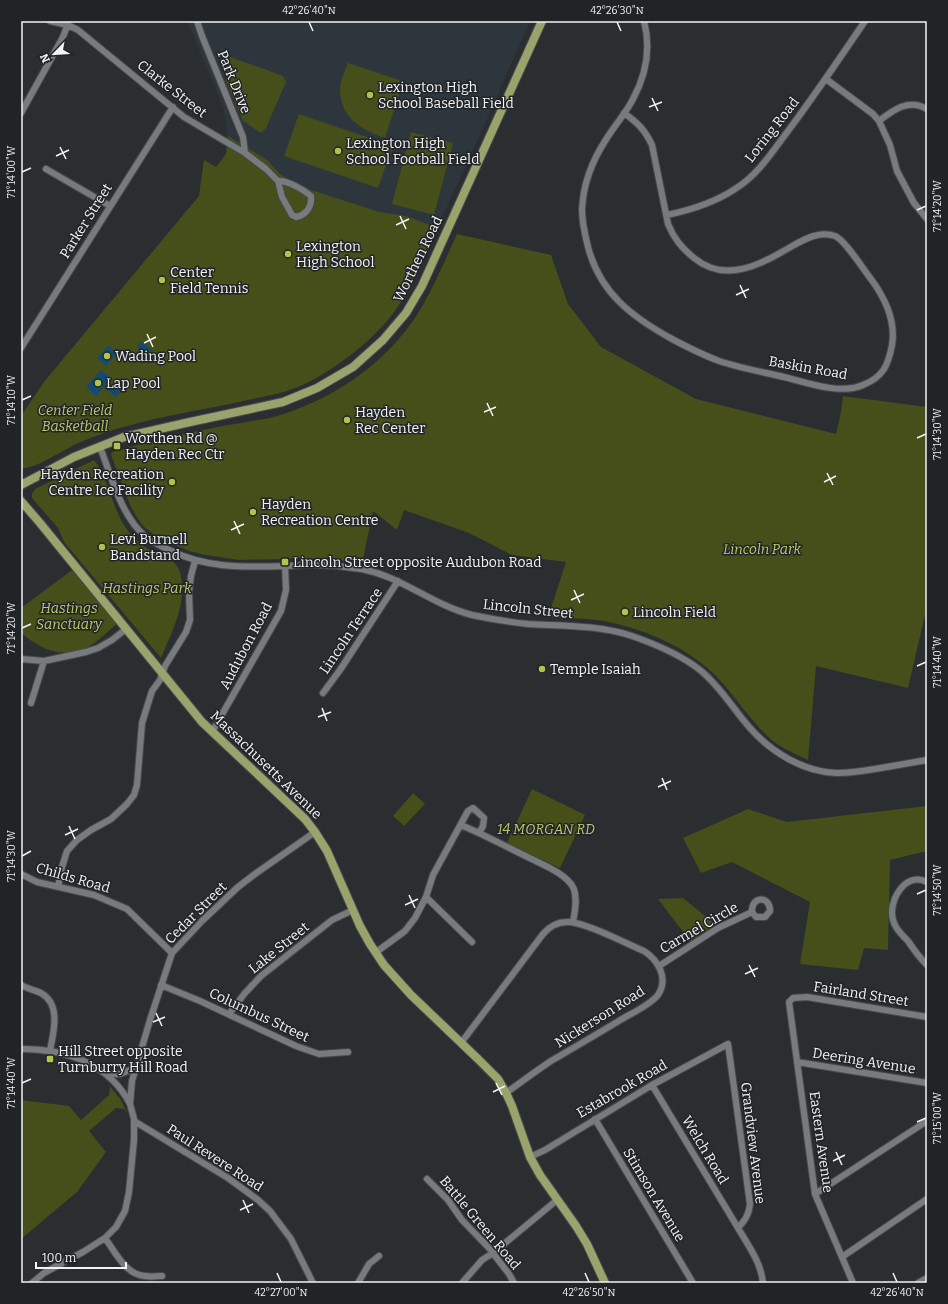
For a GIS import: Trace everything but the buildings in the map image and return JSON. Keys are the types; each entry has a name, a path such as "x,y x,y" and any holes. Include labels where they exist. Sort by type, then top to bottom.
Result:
{"main road":[{"name":"Worthen Road","path":"21,485 74,457 131,436 283,402 317,388 353,366 383,340 406,313 422,286 542,21"},
{"name":"Massachusetts Avenue","path":"21,501 212,732 301,816 315,832 327,851 360,926 375,953 390,973 498,1079 506,1093 530,1157 540,1175 587,1244 605,1283"}],"street":[{"name":"Clarke Street","path":"50,21 69,23 184,117 245,153 278,181 282,181 308,193 311,196 310,205 305,214 296,217 292,215 282,197 278,181"},
{"name":"Park Drive","path":"198,21 202,36 243,137 245,153"},
{"name":"Baskin Road","path":"624,113 638,123 652,145 672,235 679,245 699,262 712,268 728,271 742,270 758,265 809,237 826,234 837,237 848,247 880,291 887,306 892,329 892,343 888,361 881,375 856,389 844,389 819,385 733,365 704,355 660,332 630,312 615,299 598,275 585,236 582,210 587,180 594,161 605,141 638,89 645,68 648,36 644,21"},
{"name":"Loring Road","path":"667,215 708,204 736,188 759,170 826,79 865,21"},
{"path":"21,113 63,37 69,23"},
{"path":"826,79 873,114 879,121 890,145 897,171 914,203 927,219"},
{"path":"879,121 891,111 905,105 920,105 927,109"},
{"name":"Parker Street","path":"21,348 173,107"},
{"path":"46,169 110,206"},
{"name":"Lincoln Street","path":"100,447 125,509 135,526 153,542 194,561 233,567 319,564 355,568 384,574 435,601 468,614 501,621 600,629 631,636 671,652 700,670 720,689 751,729 771,748 791,761 809,767 837,773 856,772 927,760"},
{"path":"58,887 67,851 77,840 91,830 112,819 134,795 137,785 142,723 152,691 160,680 165,666 186,632 190,620 189,592 194,561"},
{"name":"Audubon Road","path":"212,732 281,611 286,590 285,566"},
{"name":"Lincoln Terrace","path":"323,693 340,670 398,581"},
{"path":"21,659 44,662 98,648 112,640 126,628"},
{"path":"31,703 44,662"},
{"path":"375,953 405,931 415,918 426,897 433,875 468,811 473,808 484,818 479,833"},
{"path":"461,825 558,872 568,880 574,888 576,896 577,905 573,922"},
{"name":"Cedar Street","path":"32,1283 44,1274 105,1238 116,1227 126,1208 134,1147 134,1121 130,1104 131,1087 135,1068 172,953 204,919 238,887 315,832"},
{"name":"Childs Road","path":"21,874 37,882 94,895 127,909 172,953"},
{"path":"927,882 922,879 913,879 898,891 894,900 892,916 896,928 927,965"},
{"path":"426,897 472,942"},
{"name":"Lake Street","path":"229,1014 245,993 261,976 332,920 353,910"},
{"name":"Carmel Circle","path":"659,966 718,928 752,912"},
{"path":"461,1043 543,934 552,926 557,924 573,922 644,951 653,957 659,966"},
{"name":"Nickerson Road","path":"506,1093 549,1062 639,1009 654,998 659,992 662,981 659,966"},
{"path":"21,985 43,994 50,1002 54,1011 55,1024 50,1051"},
{"name":"Columbus Street","path":"161,985 229,1014 296,1046 319,1054 348,1052"},
{"name":"Fairland Street","path":"791,999 807,997 927,1017"},
{"name":"Eastern Avenue","path":"791,999 789,1002 815,1194 853,1283"},
{"name":"Estabrook Road","path":"530,1157 545,1150 652,1085 728,1044"},
{"name":"Grandview Avenue","path":"728,1044 750,1204 750,1211 738,1228"},
{"path":"21,1049 50,1051 83,1061 107,1074 117,1084 130,1104"},
{"name":"Deering Avenue","path":"797,1062 927,1083"},
{"path":"107,1074 120,1074 135,1068"},
{"name":"Welch Road","path":"652,1085 738,1228"},
{"name":"Stimson Avenue","path":"595,1119 692,1283"},
{"name":"Paul Revere Road","path":"134,1121 228,1178 258,1200 270,1212 291,1239 312,1283"},
{"path":"815,1194 927,1121"},
{"name":"Battle Green Road","path":"427,1179 448,1200 462,1220 493,1253 514,1283"},
{"path":"842,1257 927,1199"},
{"path":"462,1283 482,1260 493,1253 557,1200"},
{"path":"738,1228 758,1263 762,1273 763,1283"},
{"path":"105,1238 123,1264 131,1271 145,1276 162,1276"},
{"path":"358,1283 369,1264 379,1256"},
{"path":"918,1283 926,1280"}],"shaded area":[{"name":"Lexington High School","path":"187,21 530,21 411,285 388,320 361,348 317,378 287,391 116,429 79,443 38,464 25,469 21,468 21,416 44,382 199,196 204,160 216,167 226,154 228,136 223,107"}],"green space":[{"path":"230,57 283,76 286,82 266,128 261,133 243,121 226,81 226,69"},
{"name":"Lexington High School Baseball Field","path":"348,63 399,80 402,85 385,138 361,127 348,115 344,108 341,99 340,86"},
{"name":"Lexington High School Football Field","path":"299,114 393,146 378,188 284,156"},
{"path":"411,132 453,143 434,215 392,204"},
{"name":"Center Field Basketball","path":"228,136 267,160 280,174 294,183 379,212 406,216 437,228 403,299 387,321 367,342 341,362 313,380 300,386 276,394 133,424 78,443 34,466 21,468 21,416 44,382 199,196 204,160 216,167 226,154"},
{"name":"Lincoln Park","path":"457,234 551,255 568,304 601,347 696,399 836,434 843,396 927,407 927,606 908,688 816,666 808,760 785,749 773,741 751,719 719,679 693,657 678,648 630,627 591,619 548,617 566,562 512,555 469,533 404,510 397,530 373,511 362,564 327,558 239,560 206,555 189,551 166,541 154,535 143,526 130,505 111,455 112,452 178,435 277,416 317,401 355,379 388,351 415,318 438,277"},
{"name":"Hastings Park","path":"94,460 103,475 121,520 129,531 135,538 153,552 172,561 180,571 182,583 181,603 173,631 161,658 64,542 58,528 32,498 32,494 35,489"},
{"name":"Hastings Sanctuary","path":"75,568 120,621 98,640 82,651 64,653 57,652 38,645 21,633 21,608"},
{"name":"14 MORGAN RD","path":"532,789 585,815 560,868 507,843"},
{"path":"413,793 425,804 404,826 393,816"},
{"path":"927,806 927,851 890,860 888,950 864,948 858,970 800,964 810,902 732,862 701,873 683,838 748,809 787,822"},
{"path":"683,898 716,925 690,941 658,899"},
{"path":"108,1084 121,1100 127,1113 124,1109 116,1108 89,1131 106,1152 77,1192 21,1239 21,1100 69,1106 81,1120 109,1095 110,1087"}],"water":[{"path":"142,341 151,350 150,358 145,360 137,358 142,352 137,347"},
{"name":"Wading Pool","path":"108,346 117,353 106,366 97,358"},
{"name":"Lap Pool","path":"101,370 111,378 96,396 86,387"},
{"path":"114,381 123,389 116,397 107,390"}],"place":[{"name":"Lexington High School Baseball Field","path":"370,95"},
{"name":"Lexington High School Football Field","path":"338,151"},
{"name":"Lexington High School","path":"288,254"},
{"name":"Center Field Tennis","path":"162,280"},
{"name":"Wading Pool","path":"107,356"},
{"name":"Lap Pool","path":"98,383"},
{"name":"Hayden Rec Center","path":"347,420"},
{"name":"Worthen Rd @ Hayden Rec Ctr","path":"117,446"},
{"name":"Hayden Recreation Centre Ice Facility","path":"172,482"},
{"name":"Hayden Recreation Centre","path":"253,512"},
{"name":"Levi Burnell Bandstand","path":"102,547"},
{"name":"Lincoln Street opposite Audubon Road","path":"285,562"},
{"name":"Lincoln Field","path":"625,612"},
{"name":"Temple Isaiah","path":"542,669"},
{"name":"Hill Street opposite Turnburry Hill Road","path":"50,1059"}]}
